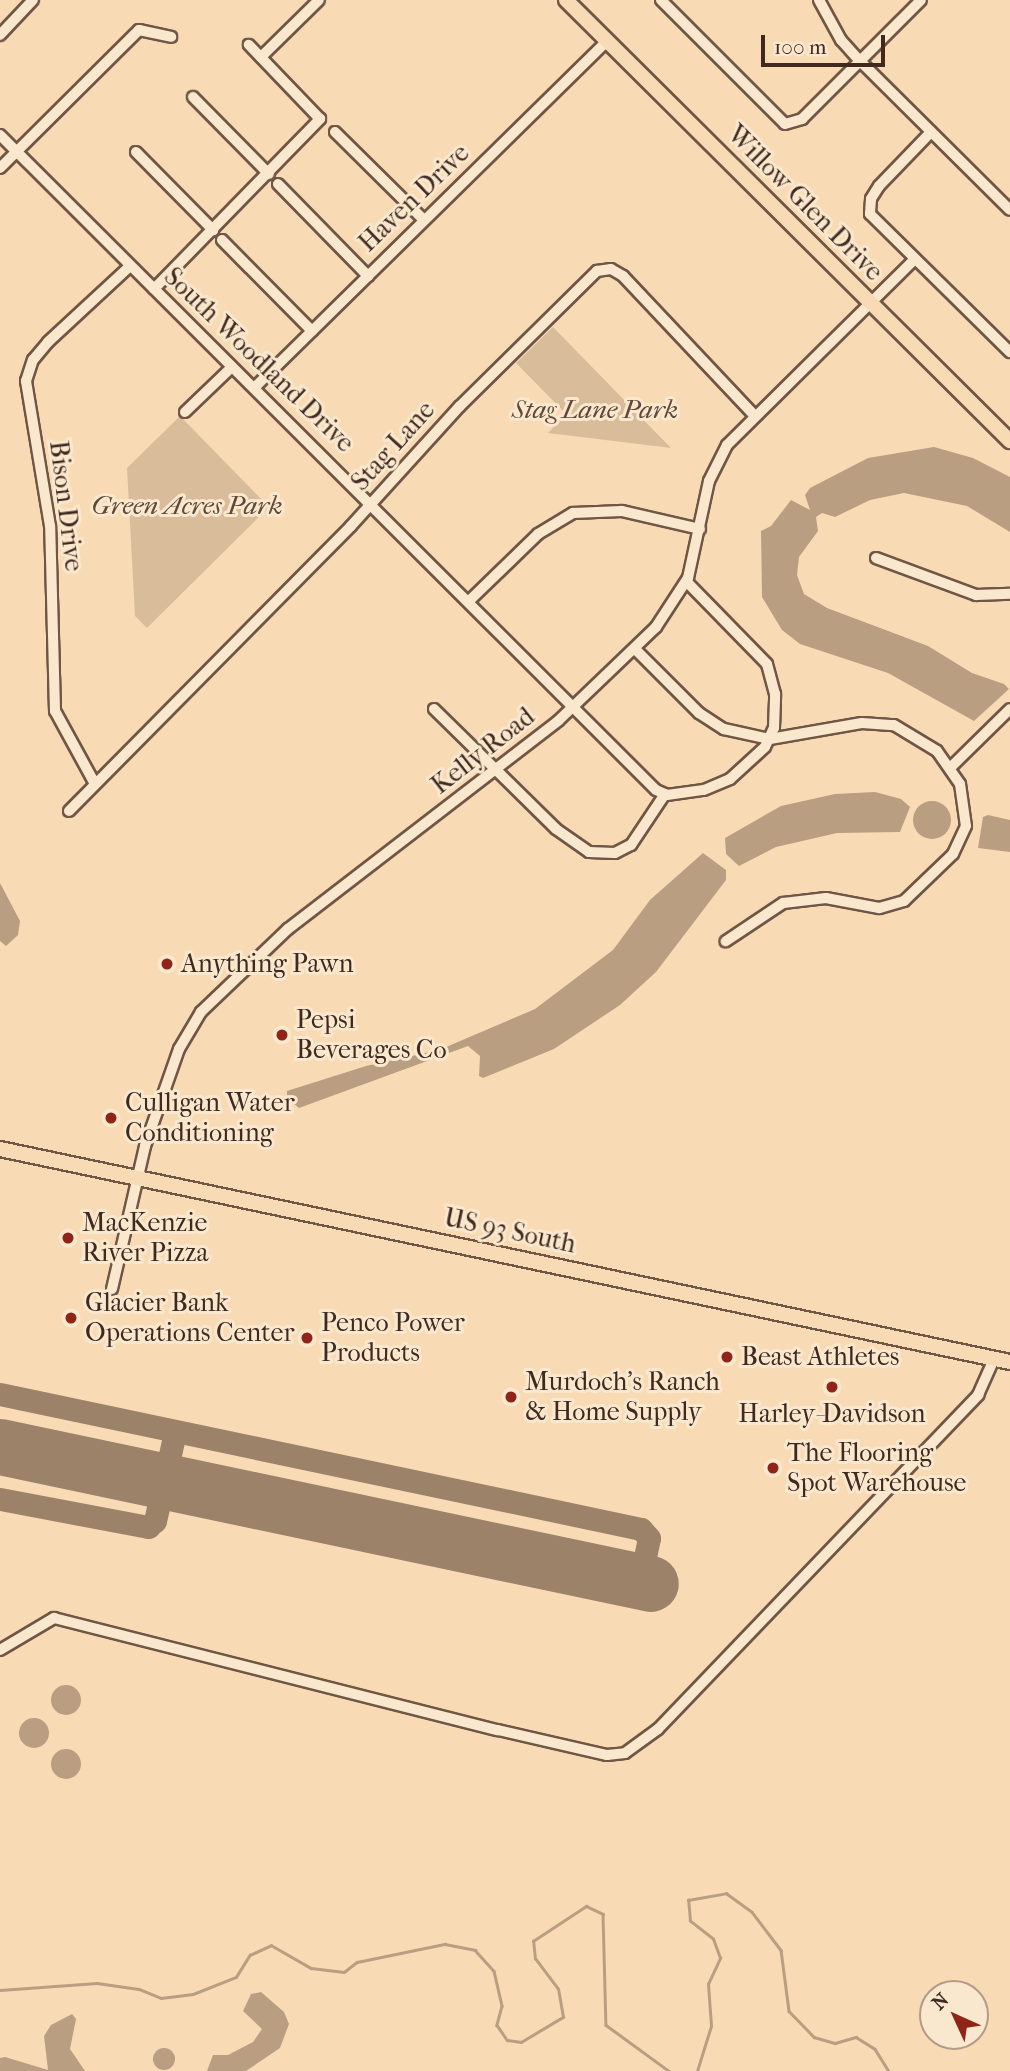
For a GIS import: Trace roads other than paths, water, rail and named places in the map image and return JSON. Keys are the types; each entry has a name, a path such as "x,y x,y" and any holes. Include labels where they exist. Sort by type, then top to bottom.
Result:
{"main road":[{"name":"Willow Glen Drive","path":"566,0 1010,441"},
{"name":"US 93 South","path":"0,1149 1010,1362"}],"street":[{"path":"0,35 33,0"},
{"path":"261,57 319,0"},
{"path":"661,0 785,124 802,119 920,0"},
{"path":"819,0 841,40 860,61 1010,210"},
{"path":"0,168 139,30 171,37"},
{"name":"Haven Drive","path":"254,388 607,41"},
{"path":"154,289 320,119 249,44"},
{"path":"193,97 269,174"},
{"path":"335,132 424,220"},
{"path":"931,132 871,200 870,214 1010,352"},
{"name":"South Woodland Drive","path":"0,135 665,794"},
{"path":"136,152 213,230"},
{"path":"278,184 368,276"},
{"path":"222,240 312,331"},
{"name":"Kelly Road","path":"112,1289 136,1178 179,1049 210,1001 288,929 497,770 574,706 635,649 666,616 687,582 714,469 727,445 915,259"},
{"name":"Bison Drive","path":"95,785 64,734 55,711 50,526 26,381 33,360 48,342 130,266"},
{"name":"Stag Lane","path":"69,811 371,503 459,407 590,277 604,269 623,276 755,416"},
{"path":"185,412 232,367"},
{"path":"470,600 538,534 573,513 622,511 700,529"},
{"path":"876,558 976,595 1010,594"},
{"path":"434,709 555,829 597,854 615,853 631,845 665,794 721,783 750,763 770,739 775,694 767,664 687,582"},
{"path":"635,649 707,720 741,736 770,739 884,723 913,733 952,766 967,806 966,826 953,854 904,901 879,908 826,898 783,903 726,941"},
{"path":"952,766 1010,709"},
{"path":"0,1650 54,1618 525,1736 607,1755 625,1753 658,1728 978,1395 993,1359"}],"waterway":[{"path":"697,2071 711,2026 708,1984 720,1958 713,1939 690,1921 688,1900 726,1893 752,1912 781,1950 789,2011 814,2037 835,2043 856,2037 875,2049 889,2071"},
{"path":"0,1990 97,1983 139,1989 161,1998 193,1994 236,1977 250,1955 271,1945 311,1968 344,1972 357,1962 445,1944 475,1950 494,1971 502,2006 497,2025 507,2040 521,2042 563,2017 558,1989 535,1959 533,1941 586,1906 603,1914 606,2025 669,2071"}],"place":[{"name":"Anything Pawn","path":"167,964"},
{"name":"Pepsi Beverages Co","path":"282,1035"},
{"name":"Culligan Water Conditioning","path":"111,1118"},
{"name":"MacKenzie River Pizza","path":"68,1238"},
{"name":"Glacier Bank Operations Center","path":"71,1318"},
{"name":"Penco Power Products","path":"307,1338"},
{"name":"Beast Athletes","path":"727,1357"},
{"name":"Harley-Davidson","path":"832,1387"},
{"name":"Murdoch's Ranch & Home Supply","path":"511,1397"},
{"name":"The Flooring Spot Warehouse","path":"773,1468"}],"park label":[{"name":"Stag Lane Park","path":"595,410"},
{"name":"Green Acres Park","path":"187,506"}]}
